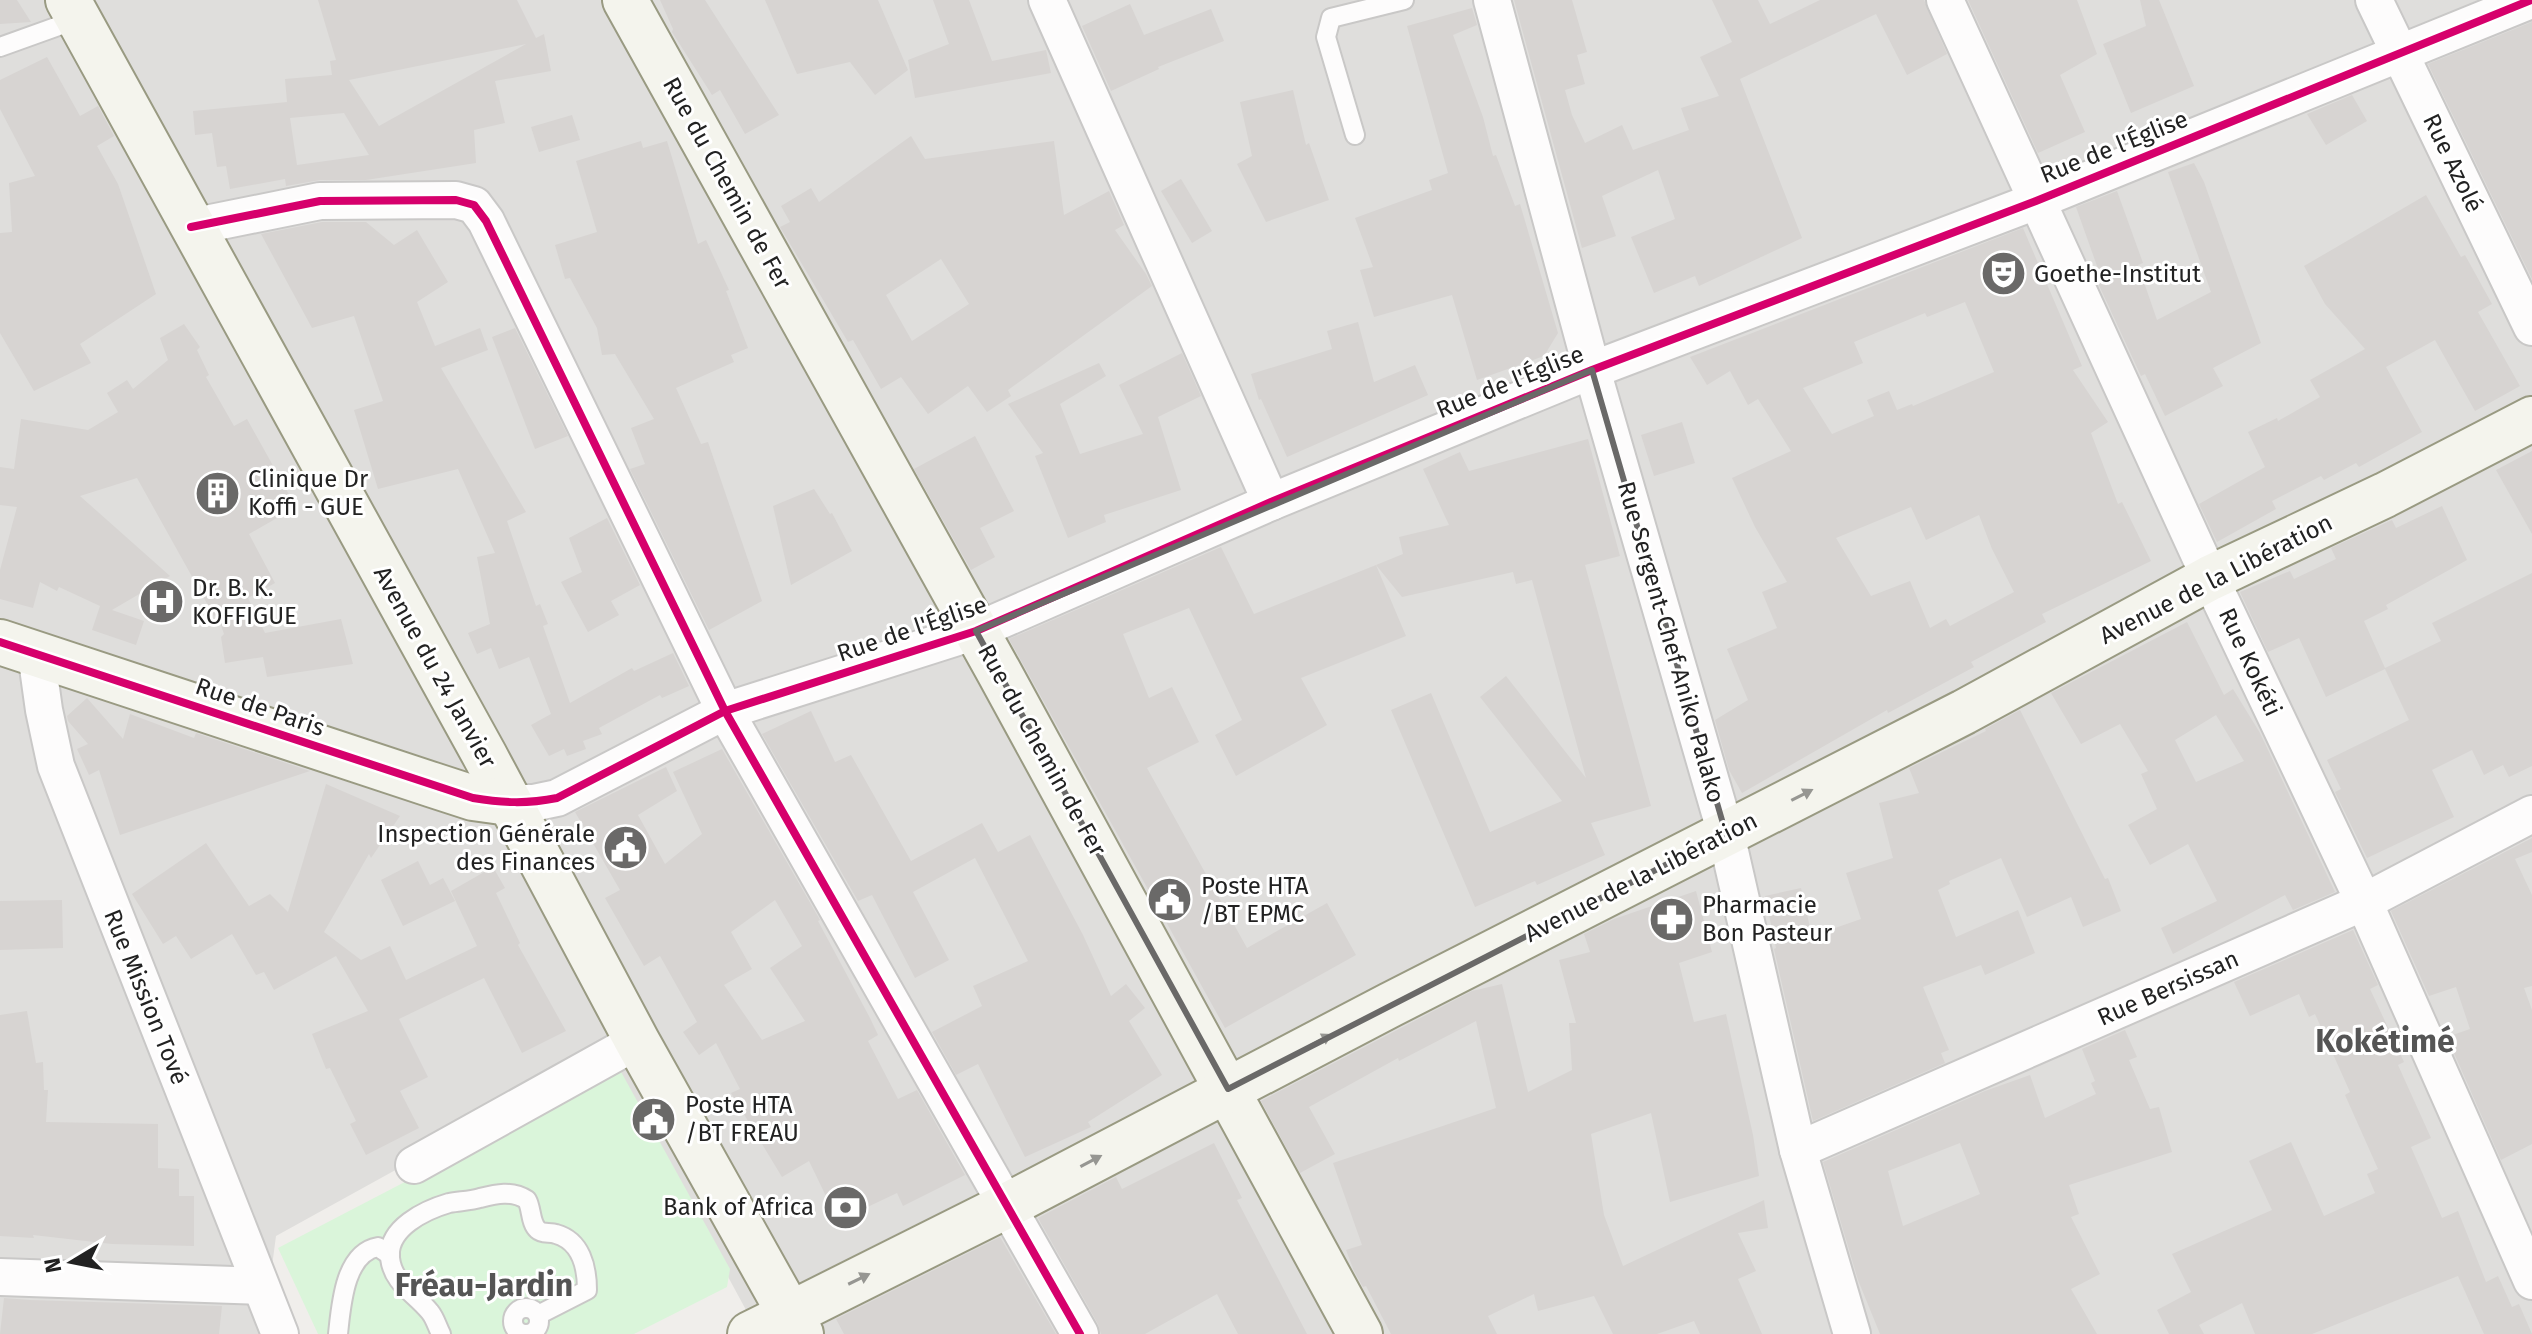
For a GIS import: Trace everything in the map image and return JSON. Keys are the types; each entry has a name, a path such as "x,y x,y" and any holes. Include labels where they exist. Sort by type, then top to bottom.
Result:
{"street":[{"name":"Rue du Chemin de Fer","path":"625,0 976,631 1360,1334"},
{"path":"1047,0 1271,502"},
{"name":"Rue Sergent-Chef Aniko Palako","path":"1492,0 1592,370 1726,834 1798,1150 1852,1334"},
{"name":"Rue Kokéti","path":"1945,0 2210,578 2364,902 2532,1281"},
{"name":"Rue Azolé","path":"2374,0 2532,327"},
{"name":"Rue de l'Église","path":"509,803 533,803 557,798 725,711 976,631 1271,502 1592,370 2036,201 2531,0"},
{"name":"Avenue du 24 Janvier","path":"73,10 795,1324"},
{"path":"191,227 320,201 456,200 474,205 486,221 725,711 1080,1334"},
{"name":"Avenue de la Libération","path":"750,1334 795,1324 1006,1206 1228,1089 1964,712 2210,578 2385,495 2532,419"},
{"name":"Rue de Paris","path":"18,648 473,798 509,803"},
{"name":"Rue Mission Tové","path":"18,648 44,710 56,766 280,1334"},
{"name":"Rue Bersissan","path":"1798,1150 2364,902 2532,814"},
{"path":"414,1165 637,1041"},
{"path":"0,1277 260,1286"}],"lane":[{"path":"1355,135 1326,37 1331,18 1404,0"},
{"path":"0,47 73,10"},
{"path":"441,1334 433,1315 398,1281 392,1269 390,1255 395,1237 403,1226 433,1210 494,1194 522,1196 530,1205 536,1229 560,1235 577,1247 582,1256 587,1290 525,1328"},
{"path":"338,1334 344,1292 360,1258 370,1249 378,1247 390,1255"}],"highlighted area":[{"path":"1592,370 1726,834 1228,1089 976,631"}],"shaded area":[{"path":"0,0 2532,0 2532,1334 759,1334 607,1053 276,1236 263,1334 0,1334"}],"green space":[{"path":"620,1070 730,1269 727,1287 634,1334 318,1334 278,1248"}],"building":[{"path":"0,0 17,0 31,22 0,24"},
{"path":"318,0 517,0 536,38 544,34 551,71 495,81 505,123 474,130 476,163 366,180 320,180 286,186 285,179 230,189 226,166 217,167 212,133 195,135 193,111 287,102 285,79 332,75 330,61 336,60","holes":["526,44 379,126 349,80","344,113 369,155 297,165 290,118"]},
{"path":"660,0 705,0 779,115 745,134 720,90 712,95 672,32"},
{"path":"765,0 878,0 908,70 875,95 850,62 797,74"},
{"path":"933,0 969,0 992,61 1046,50 1051,73 915,98 908,60 949,44"},
{"path":"1514,0 1572,0 1587,52 1577,55 1585,84 1565,90 1572,115 1585,143 1622,125 1633,150 1689,130 1681,108 1719,96 1700,57 1732,42 1712,0 1758,0 1770,24 1820,0 1924,0 1947,54 1907,75 1876,14 1740,79 1802,238 1699,286 1695,276 1654,293 1631,237 1675,219 1658,170 1602,196 1616,236 1582,248"},
{"path":"1968,0 2077,0 2097,54 2060,75 2085,132 2038,153"},
{"path":"2140,0 2159,0 2194,86 2131,113 2103,44 2146,26"},
{"path":"1130,4 1144,35 1211,9 1224,41 1158,67 1111,91 1082,26"},
{"path":"1472,8 1477,25 1453,35 1483,117 1493,156 1496,155 1515,206 1520,204 1558,333 1544,356 1477,380 1452,295 1374,317 1360,270 1373,267 1355,218 1432,190 1429,180 1448,173 1407,26"},
{"path":"2532,22 2532,279 2428,64"},
{"path":"47,57 80,116 98,106 114,136 97,146 118,184 156,294 80,344 91,363 34,391 0,333 0,233 12,232 9,183 35,176 0,109 0,80"},
{"path":"1293,90 1306,145 1309,143 1329,200 1266,222 1237,164 1252,156 1240,102"},
{"path":"2352,95 2367,121 2326,145 2307,114"},
{"path":"572,115 580,140 539,152 531,127"},
{"path":"911,136 925,159 1054,141 1064,215 1109,191 1124,225 1115,230 1152,286 1008,390 1011,396 987,412 968,386 928,414 901,377 881,389 853,340 848,342 780,227 790,222 781,206 811,188 819,202","holes":["941,259 969,304 912,341 886,295"]},
{"path":"641,141 643,148 667,141 698,244 706,240 729,290 726,291 748,348 731,355 734,362 676,388 701,444 708,442 762,601 709,630 630,469 645,464 631,428 654,419 615,354 602,355 597,328 570,278 565,279 555,245 597,232 576,161"},
{"path":"2194,163 2204,182 2261,343 2213,368 2223,386 2165,416 2145,374 2141,376 2097,281 2102,280 2076,207 2117,191 2143,263 2138,265 2157,320 2211,292 2168,172"},
{"path":"1181,179 1212,231 1192,243 1161,191"},
{"path":"2426,195 2492,304 2478,312 2520,386 2475,411 2435,340 2386,367 2422,432 2359,467 2356,463 2324,480 2321,476 2272,501 2276,509 2217,542 2199,504 2265,467 2248,432 2277,418 2278,421 2320,397 2310,380 2365,349 2325,304 2304,266"},
{"path":"322,222 366,222 394,245 417,230 448,282 417,302 435,346 480,328 488,350 441,368 526,512 507,521 536,606 540,604 548,624 543,626 570,703 632,668 634,671 673,653 689,686 662,698 660,695 599,728 602,734 583,741 586,749 567,756 564,749 549,756 531,725 551,714 529,657 499,669 491,648 477,654 468,633 490,624 477,557 495,553 458,469 378,489 354,410 383,401 354,316 312,328 261,234"},
{"path":"2023,228 2082,366 2073,370 2108,422 2091,433 2118,504 2122,502 2151,561 2042,614 2046,622 1971,662 1974,667 1888,713 1887,710 1742,793 1729,770 1715,720 1748,700 1727,649 1777,628 1762,592 1787,582 1755,527 1732,478 1791,451 1758,399 1748,405 1730,371 1707,385 1690,357","holes":["1965,302 1994,372 1897,410 1889,391 1867,400 1874,416 1832,434 1803,388 1863,363 1854,342 1925,313 1927,317","1911,507 1926,540 1979,515 2014,592 1950,626 1946,619 1930,628 1910,581 1871,596 1836,538"]},
{"path":"1358,322 1374,382 1415,365 1428,395 1287,457 1259,400 1251,374 1332,349 1327,331"},
{"path":"184,324 200,347 197,350 209,375 206,377 234,426 247,419 296,507 249,534 275,583 248,598 265,633 341,619 353,664 267,677 263,657 225,663 221,637 224,634 217,614 214,616 137,478 80,496 170,576 112,610 144,621 136,645 92,630 100,606 59,587 57,591 40,582 33,608 0,599 0,570 17,507 0,505 0,467 14,469 21,419 88,430 118,412 107,393 127,380 133,389 168,360 160,338"},
{"path":"515,328 568,436 535,449 492,337"},
{"path":"1182,353 1201,396 1158,417 1181,490 1104,515 1106,522 1068,538 1035,456 1043,453 1008,404 1099,363 1106,376 1060,404 1080,454 1143,434 1119,385"},
{"path":"1682,422 1695,463 1654,476 1641,435"},
{"path":"975,436 1014,511 980,528 995,557 971,570 914,469"},
{"path":"1588,439 1620,556 1585,565 1651,806 1591,823 1605,855 1537,885 1535,881 1475,907 1391,710 1431,693 1490,832 1562,801 1480,697 1506,676 1586,778 1532,580 1516,584 1513,572 1402,597 1376,565 1403,554 1399,537 1449,525 1423,469 1460,452 1469,471"},
{"path":"2532,451 2532,534 2496,470"},
{"path":"814,489 832,513 852,551 791,585 773,506"},
{"path":"2442,506 2467,560 2386,605 2388,609 2364,621 2385,668 2441,641 2432,623 2532,573 2532,766 2509,777 2503,765 2484,775 2472,750 2432,770 2454,817 2367,858 2335,792 2341,789 2327,760 2409,720 2385,669 2326,697 2299,638 2268,652 2240,592 2290,571 2294,579 2336,559 2331,548 2392,520 2396,528"},
{"path":"607,518 640,585 611,601 619,615 588,632 561,582 582,572 569,538"},
{"path":"1221,547 1254,614 1376,565 1406,636 1301,678 1327,725 1236,776 1215,735 1242,720 1189,608 1123,634 1149,698 1172,687 1199,742 1147,768 1247,948 1327,903 1356,955 1225,1028 1009,639"},
{"path":"2187,622 2224,695 2233,689 2260,733 2335,892 2293,910 2285,895 2173,954 2161,928 2217,901 2188,844 2150,865 2128,825 2157,809 2141,774 2148,771 2120,724 2081,744 2051,693","holes":["2216,715 2244,761 2196,782 2175,740"]},
{"path":"87,698 123,739 130,714 194,738 196,733 310,771 120,835 99,770 89,775 77,749 88,744 68,721 67,716"},
{"path":"2020,710 2105,879 2108,878 2121,911 2083,927 2071,897 2027,917 2001,858 1949,881 1950,884 1938,890 1956,937 2018,910 2035,953 1985,975 1981,965 1923,987 1949,1050 1941,1053 1945,1063 1813,1121 1765,896 1801,888 1812,936 1861,919 1846,873 1893,858 1879,803 1919,793 1909,768 1986,731"},
{"path":"811,711 835,762 851,755 911,861 982,823 998,852 1030,835 1083,935 1111,996 1126,984 1145,1008 1129,1021 1162,1075 1088,1122 1091,1127 1025,1157 978,1064 956,1075 932,1032 982,1006 973,986 1028,961 975,858 913,892 949,960 915,978 872,895 858,901 762,734"},
{"path":"722,749 820,920 870,1018 878,1035 868,1041 898,1099 917,1090 965,1175 903,1206 897,1193 838,1221 809,1161 782,1177 731,1093 740,1089 716,1043 699,1055 683,1032 697,1022 660,956 644,966 605,898 620,890 575,812 666,767 677,791 638,815 665,864 702,834 673,772","holes":["775,900 802,946 770,968 805,1021 762,1040 724,985 752,969 731,932"]},
{"path":"326,784 400,816 371,858 369,854 324,932 361,960 390,946 406,980 477,946 451,891 493,867 505,888 496,893 520,943 518,945 566,1031 522,1053 484,978 399,1019 428,1077 400,1091 419,1128 366,1155 350,1124 356,1121 330,1068 326,1069 312,1034 368,1011 336,956 274,990 264,972 256,975 232,934 191,959 176,936 163,944 132,894 206,843 249,906 270,894 288,912"},
{"path":"2532,838 2532,852 2515,859 2532,895 2532,986 2524,988 2532,1010 2532,1144 2501,1160 2447,1037 2470,1029 2456,987 2429,996 2391,911"},
{"path":"418,861 430,885 443,878 455,901 403,926 381,880"},
{"path":"1696,891 1712,952 1679,963 1694,1022 1726,1014 1759,1176 1670,1202 1651,1113 1591,1134 1604,1215 1623,1266 1764,1200 1768,1228 1738,1233 1756,1271 1738,1279 1762,1334 1700,1334 1694,1321 1657,1334 1613,1334 1594,1296 1538,1311 1534,1294 1488,1316 1497,1334 1391,1334 1366,1286 1363,1287 1354,1271 1346,1250 1362,1245 1333,1163 1496,1108 1476,1021 1399,1061 1398,1058 1309,1107 1335,1154 1300,1173 1261,1101 1472,991 1502,984 1528,1092 1572,1070 1569,1023 1576,1023 1559,960 1590,952 1584,934 1614,919"},
{"path":"62,900 63,948 0,950 0,901"},
{"path":"2353,930 2378,985 2370,989 2404,1062 2398,1065 2431,1138 2411,1147 2442,1218 2458,1211 2486,1282 2498,1276 2512,1307 2519,1304 2532,1334 2484,1334 2458,1276 2312,1334 2255,1334 2242,1303 2199,1325 2204,1334 2169,1334 2157,1310 2191,1292 2172,1254 2272,1210 2249,1161 2291,1142 2324,1216 2375,1193 2367,1174 2378,1169 2345,1095 2350,1092 2315,1014 2309,1017 2299,994 2250,1016 2234,982"},
{"path":"27,1011 36,1063 43,1062 44,1090 48,1090 46,1122 158,1124 158,1168 179,1169 179,1196 194,1196 194,1246 112,1244 33,1235 34,1238 0,1236 0,1015"},
{"path":"2125,1030 2137,1057 2129,1060 2150,1109 2159,1107 2172,1152 2069,1185 2079,1214 2071,1217 2100,1274 2071,1289 2097,1334 1880,1334 1858,1280 1823,1162 1985,1091 2030,1075 2045,1118 2096,1094 2091,1083 2095,1081 2082,1049","holes":["1960,1143 1980,1194 1903,1226 1888,1171"]},
{"path":"1214,1143 1242,1198 1237,1200 1307,1334 1238,1334 1217,1294 1145,1334 1101,1334 1038,1218 1116,1177 1122,1189"},
{"path":"1000,1237 1056,1334 844,1334 836,1319"},
{"path":"4,1298 222,1306 219,1334 0,1334"}],"cycle path":[{"path":"0,642 473,798 515,802 557,798 725,711 976,631 1271,502 1592,370 2036,201 2531,0"},
{"path":"191,227 320,201 456,200 474,205 486,221 725,711 1080,1334"}],"place":[{"name":"Goethe-Institut","path":"2003,274"},
{"name":"Clinique Dr Koffi - GUE","path":"217,493"},
{"name":"Dr. B. K. KOFFIGUE","path":"161,602"},
{"name":"Inspection Générale des Finances","path":"626,848"},
{"name":"Poste HTA /BT EPMC","path":"1170,900"},
{"name":"Pharmacie Bon Pasteur","path":"1671,919"},
{"name":"Poste HTA /BT FREAU","path":"654,1119"},
{"name":"Bank of Africa","path":"845,1207"}],"district":[{"name":"Kokétimé","path":"2385,1041"},
{"name":"Fréau-Jardin","path":"484,1285"}]}
